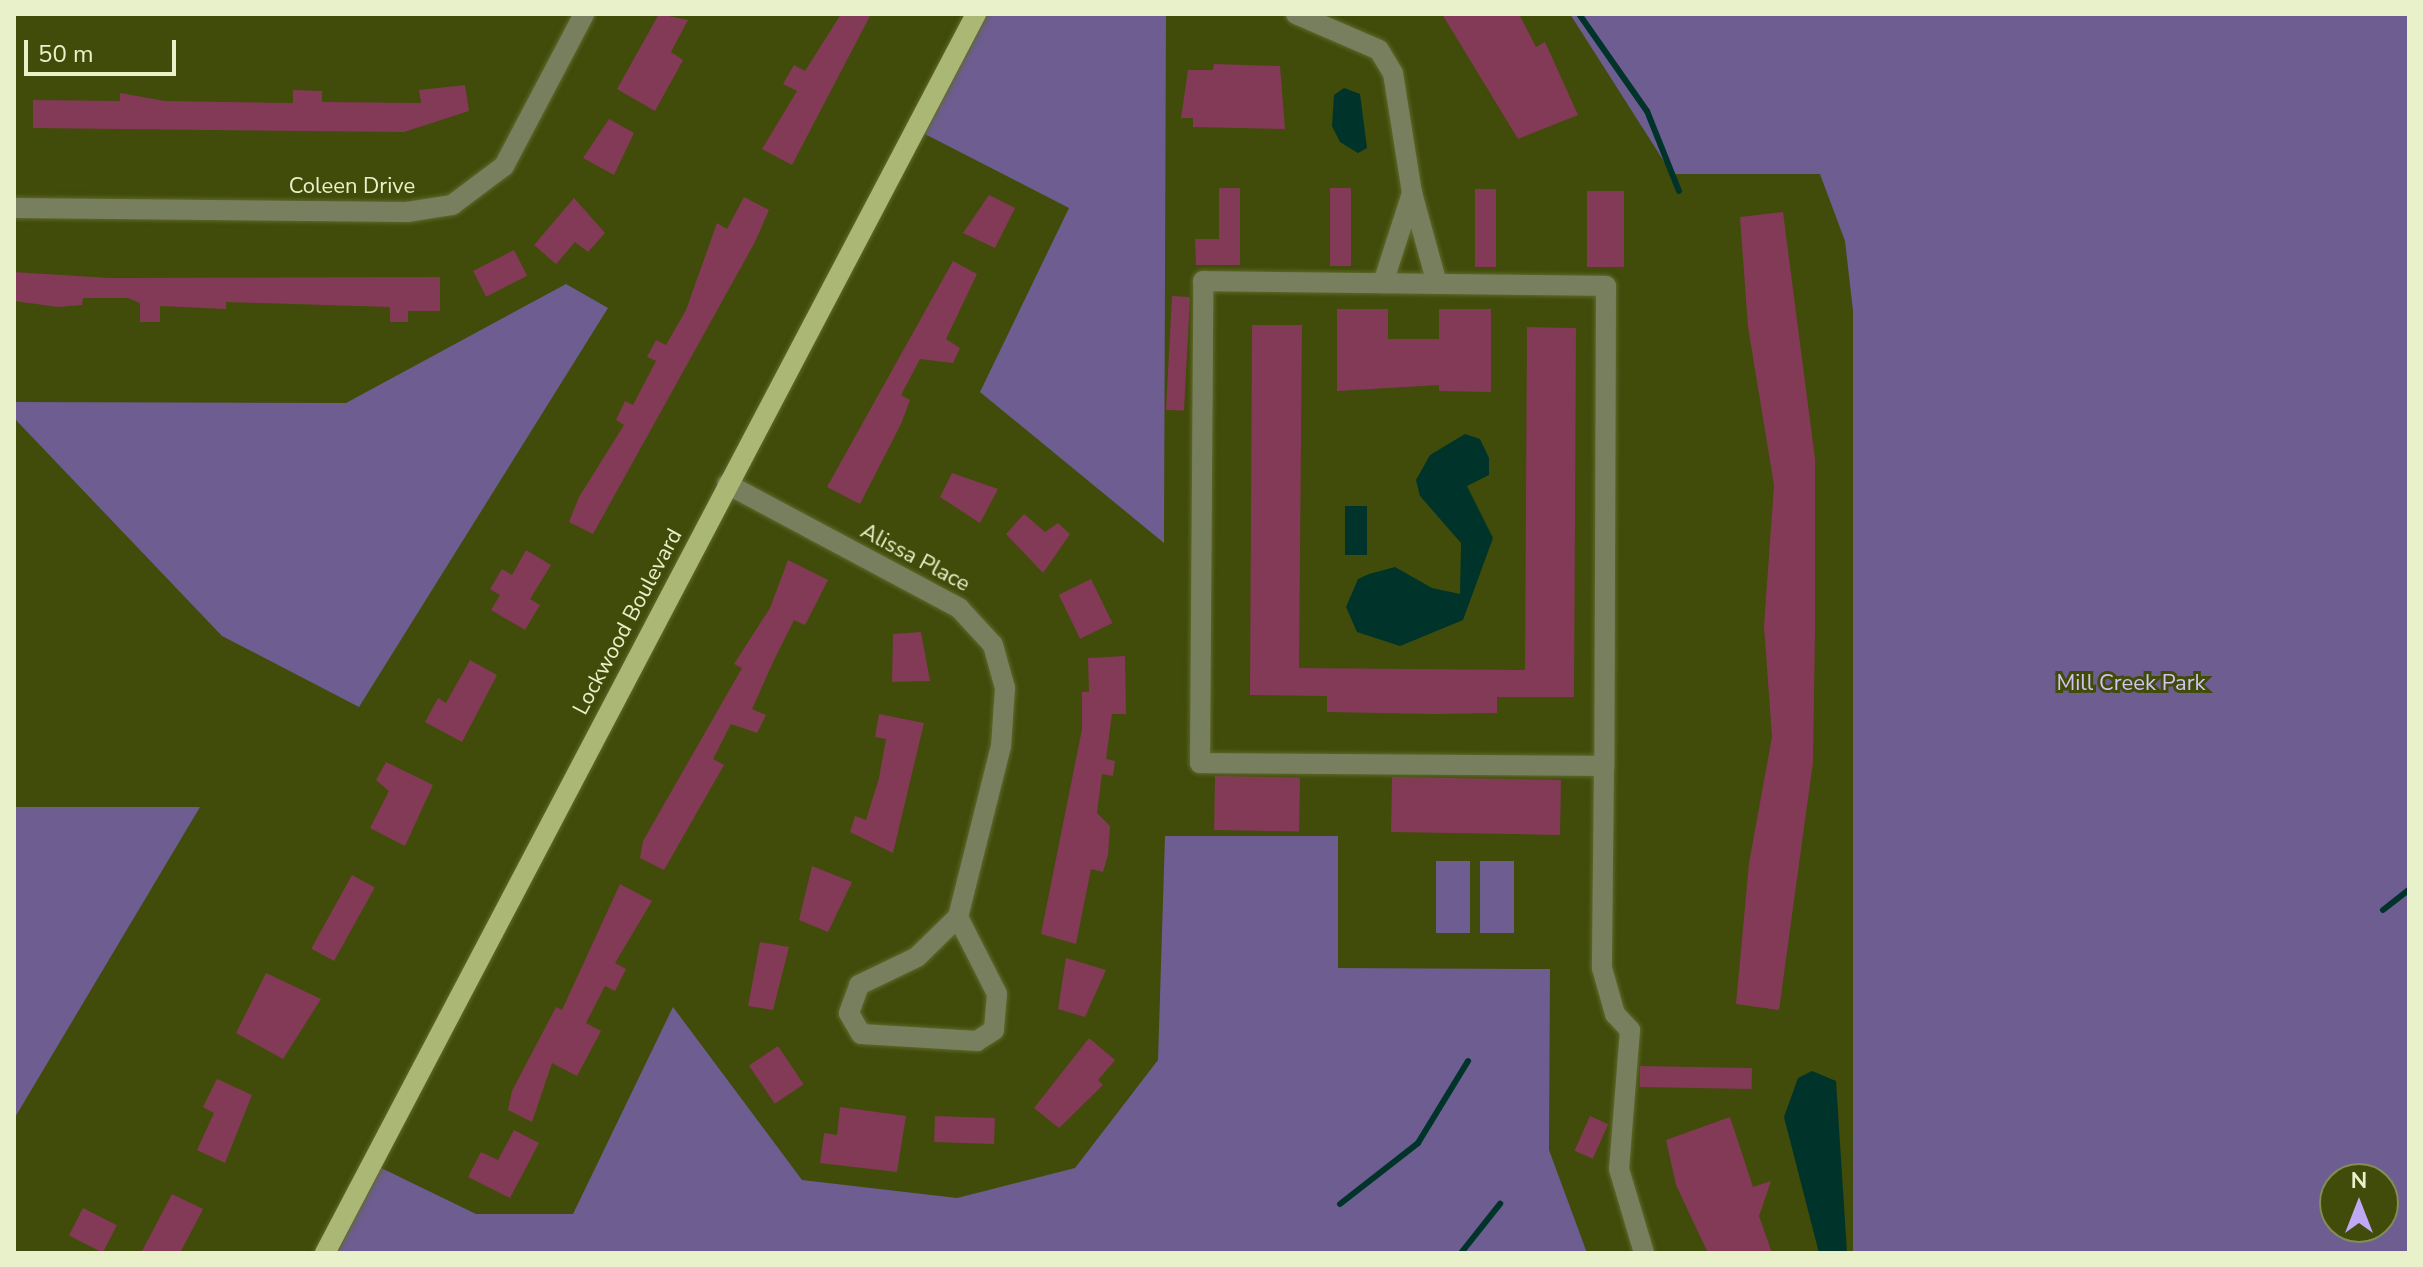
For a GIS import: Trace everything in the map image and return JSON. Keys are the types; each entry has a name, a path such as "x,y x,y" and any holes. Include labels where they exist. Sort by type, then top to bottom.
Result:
{"main road":[{"name":"Lockwood Boulevard","path":"325,1253 976,14"}],"street":[{"name":"Coleen Drive","path":"14,208 407,212 452,205 504,166 584,14"},
{"path":"1296,14 1379,50 1405,122 1412,193 1437,284"},
{"path":"1383,283 1412,193"},
{"path":"1604,766 1200,763 1203,281 1606,286 1604,766 1602,968 1615,1014 1630,1030 1619,1169 1644,1253"},
{"name":"Alissa Place","path":"727,484 959,608 993,645 1005,688 1001,746 958,917"},
{"path":"958,917 997,994 994,1030 977,1041 861,1034 849,1013 859,985 917,957 958,917"}],"green space":[{"path":"976,14 1166,14 1164,543 980,392 1069,208 915,129"},
{"name":"Mill Creek Park","path":"1570,14 2409,14 2409,1253 1853,1253 1853,311 1845,241 1820,174 1672,174"},
{"path":"566,284 608,308 359,707 222,636 14,418 14,402 346,403"},
{"path":"14,807 200,807 14,1119"},
{"path":"1165,836 1338,836 1338,968 1550,969 1549,1150 1587,1253 325,1253 371,1163 476,1214 573,1214 673,1007 802,1180 957,1198 1075,1168 1158,1060"},
{"path":"1436,861 1470,861 1470,933 1436,933"},
{"path":"1480,861 1514,861 1514,933 1480,933"}],"water":[{"path":"1344,88 1360,94 1367,148 1358,153 1340,142 1332,126 1334,95"},
{"path":"1465,434 1480,439 1489,458 1489,475 1467,486 1493,538 1463,620 1400,646 1357,632 1346,607 1358,579 1369,574 1395,567 1432,588 1460,594 1461,543 1420,496 1416,480 1430,455"},
{"path":"1345,506 1367,506 1367,555 1345,555"},
{"path":"1812,1071 1836,1081 1847,1253 1819,1253 1784,1117 1798,1078"}],"building":[{"path":"659,14 688,20 671,52 683,60 655,111 617,89"},
{"path":"841,14 871,14 792,165 762,149 797,91 783,84 794,65 805,71"},
{"path":"1442,14 1519,14 1536,47 1545,42 1578,115 1518,139"},
{"path":"1214,64 1280,66 1285,129 1193,127 1193,118 1181,118 1188,70 1213,70"},
{"path":"465,85 469,111 404,132 33,128 33,100 120,101 120,93 165,101 293,103 293,90 322,91 322,102 421,103 419,90"},
{"path":"609,119 634,133 614,175 583,158"},
{"path":"1219,188 1240,188 1240,265 1196,265 1195,239 1219,239"},
{"path":"1330,188 1351,188 1351,266 1330,266"},
{"path":"1475,189 1496,189 1496,267 1475,267"},
{"path":"1587,191 1624,191 1624,267 1587,267"},
{"path":"989,195 1015,208 995,248 963,233"},
{"path":"744,197 769,210 755,242 593,534 569,522 579,497 624,425 616,420 625,401 633,405 656,361 647,357 656,340 666,345 686,310 717,223 727,229"},
{"path":"574,198 605,233 588,252 575,242 556,264 534,245"},
{"path":"1783,212 1815,459 1815,631 1813,762 1779,1010 1736,1004 1749,863 1772,737 1764,626 1774,485 1748,327 1740,217"},
{"path":"514,250 527,276 486,297 473,271"},
{"path":"953,261 977,274 946,339 960,348 953,363 920,359 901,395 910,400 901,424 860,504 827,487"},
{"path":"14,272 110,278 440,277 440,311 408,311 408,322 390,322 390,307 226,302 226,309 160,306 160,322 140,322 140,303 128,298 83,298 82,305 58,307 14,301"},
{"path":"1172,296 1190,297 1184,411 1166,410"},
{"path":"1337,309 1388,309 1388,339 1439,339 1439,309 1491,309 1491,392 1439,391 1439,385 1337,391"},
{"path":"1252,325 1302,325 1299,668 1525,670 1527,327 1576,328 1574,697 1497,697 1497,713 1434,714 1327,712 1327,696 1250,695"},
{"path":"952,473 998,489 980,523 940,497"},
{"path":"1024,514 1045,532 1058,523 1070,534 1043,573 1006,534"},
{"path":"526,550 551,565 530,599 540,605 525,630 491,610 500,595 490,589 502,569 512,575"},
{"path":"788,560 828,580 805,625 794,620 774,660 752,709 766,715 757,733 731,724 713,759 724,765 664,870 640,858 643,841 742,668 734,664 770,608"},
{"path":"1091,579 1112,623 1080,639 1059,595"},
{"path":"921,632 930,681 892,682 893,634"},
{"path":"1125,656 1126,714 1112,714 1106,759 1115,761 1113,776 1102,774 1097,813 1110,826 1108,855 1103,872 1091,869 1076,944 1041,934 1082,729 1082,692 1089,692 1088,658"},
{"path":"470,660 497,675 462,742 425,722 438,698 446,703"},
{"path":"879,714 924,723 893,853 850,832 855,816 866,820 879,778 886,739 875,737"},
{"path":"386,762 433,785 405,846 370,828 389,791 376,780"},
{"path":"1215,776 1300,777 1299,831 1214,830"},
{"path":"1392,777 1561,780 1560,835 1391,832"},
{"path":"812,866 852,882 828,932 799,920"},
{"path":"352,875 375,888 334,961 311,948"},
{"path":"620,884 652,901 615,963 626,969 615,991 605,986 586,1023 601,1031 577,1076 552,1063 532,1122 508,1110 512,1091 556,1007 562,1010"},
{"path":"760,942 789,947 773,1010 748,1006"},
{"path":"1066,958 1106,970 1085,1017 1058,1009"},
{"path":"266,973 321,999 283,1059 236,1033"},
{"path":"1089,1038 1115,1060 1098,1080 1103,1085 1059,1128 1034,1108"},
{"path":"778,1046 804,1084 775,1104 749,1066"},
{"path":"1640,1066 1752,1068 1752,1089 1640,1087"},
{"path":"217,1079 252,1095 225,1163 197,1150 214,1113 203,1107"},
{"path":"840,1107 906,1116 897,1172 820,1163 824,1133 837,1135"},
{"path":"935,1116 995,1118 994,1144 934,1142"},
{"path":"1590,1116 1608,1124 1593,1159 1575,1151"},
{"path":"1730,1117 1753,1187 1771,1181 1759,1216 1772,1253 1708,1253 1676,1185 1666,1140"},
{"path":"514,1130 539,1143 510,1198 468,1177 481,1152 498,1160"},
{"path":"172,1194 203,1209 180,1253 141,1253"},
{"path":"83,1208 117,1225 103,1253 69,1236"}],"waterway":[{"path":"1579,14 1647,111 1679,191"},
{"path":"2383,910 2409,890"},
{"path":"1340,1204 1418,1143 1468,1061"},
{"path":"1461,1253 1500,1204"}]}
